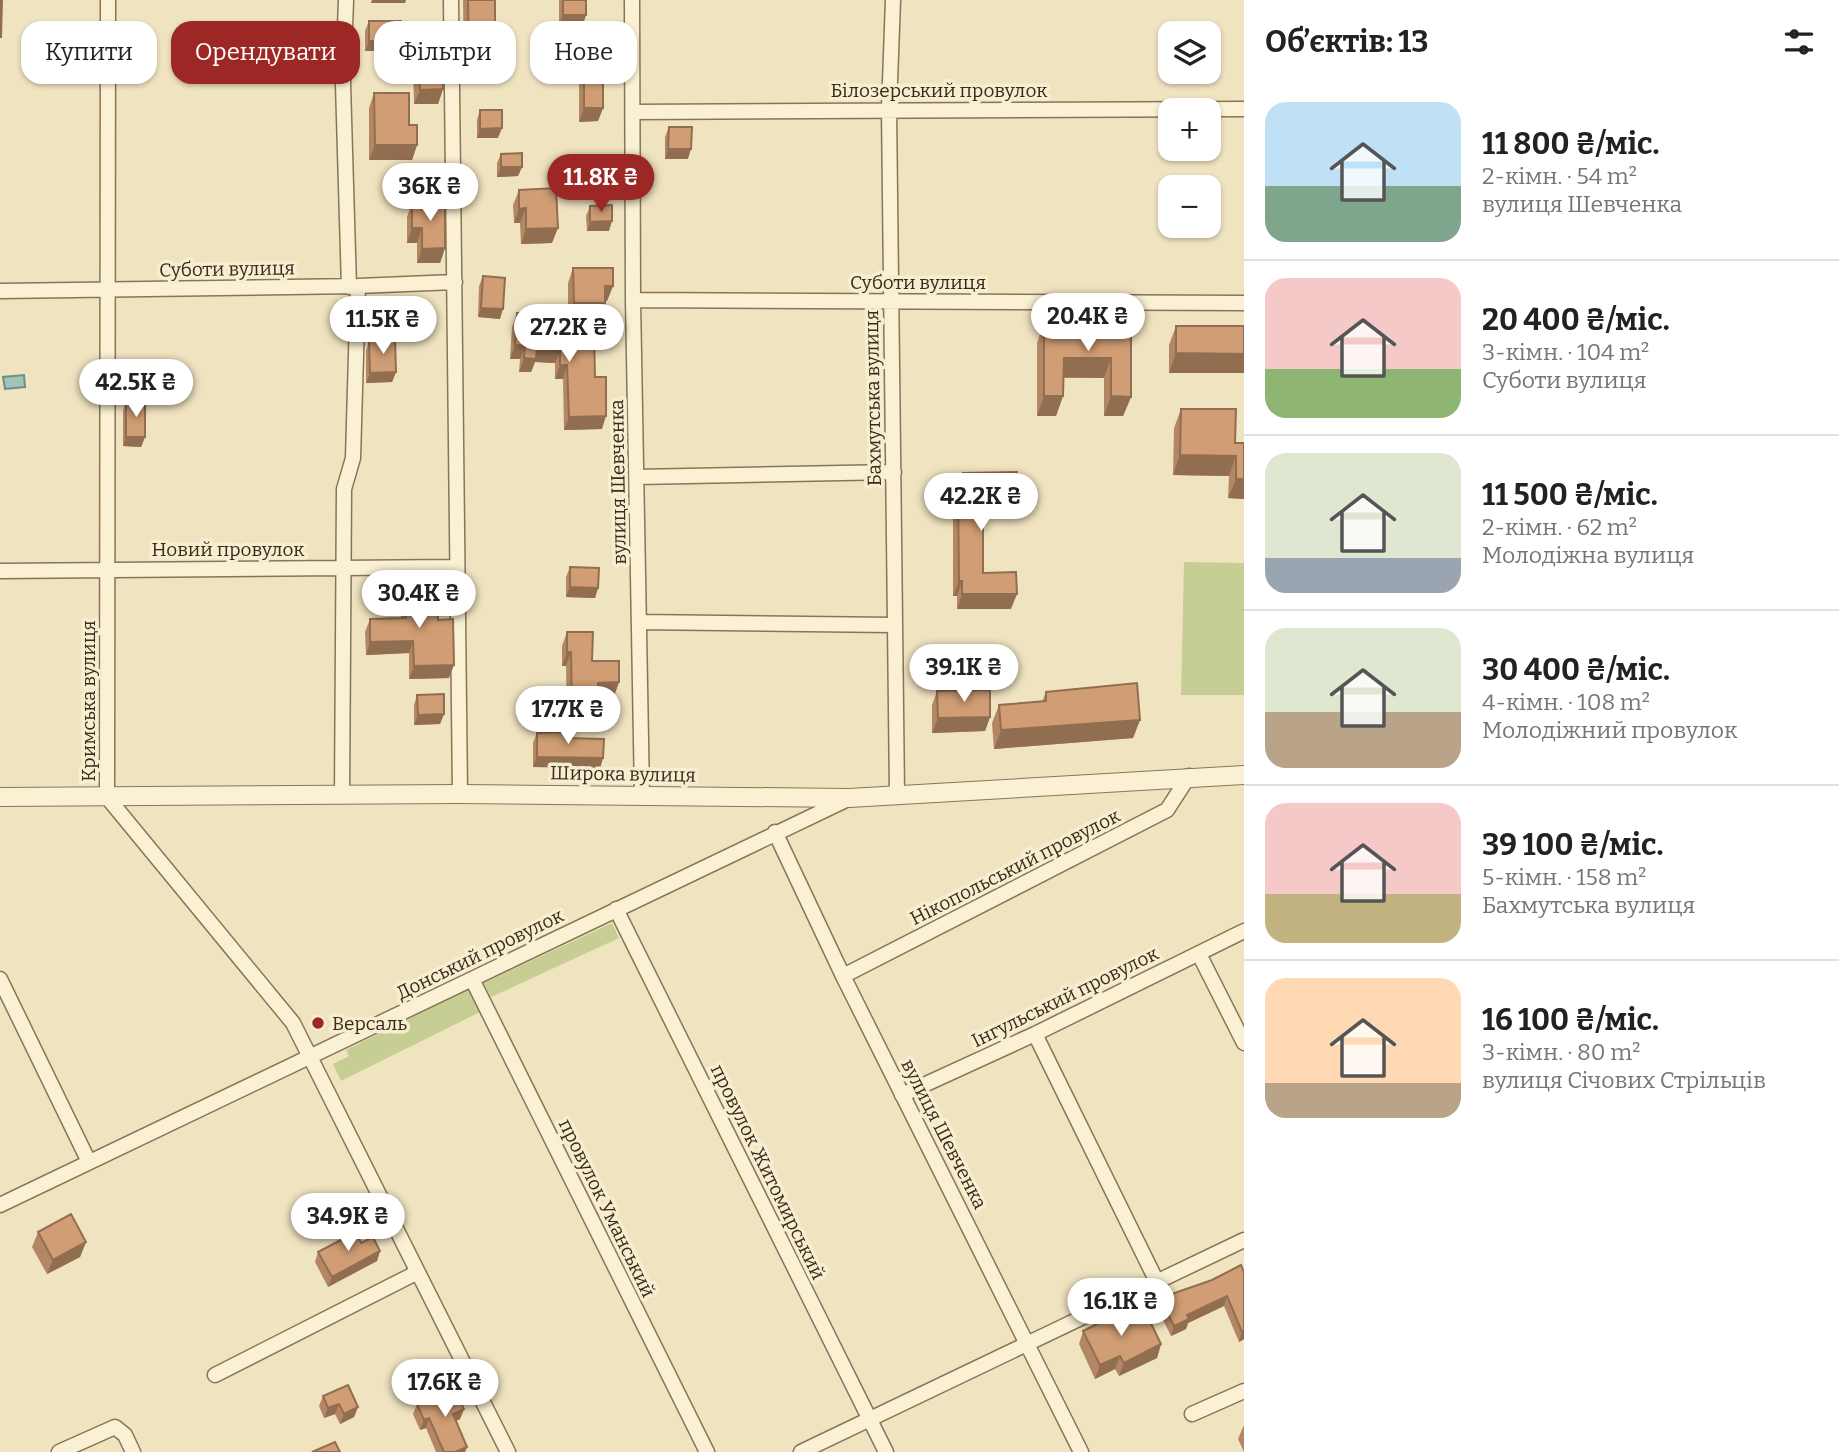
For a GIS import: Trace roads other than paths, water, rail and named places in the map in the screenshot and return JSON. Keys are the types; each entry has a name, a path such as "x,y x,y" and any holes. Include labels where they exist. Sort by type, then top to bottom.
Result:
{"street":[{"name":"Кримська вулиця","path":"108,0 107,797 293,1023 508,1452"},
{"path":"342,796 344,483 353,458 354,286 343,84 346,0"},
{"path":"451,0 460,794"},
{"name":"вулиця Шевченка","path":"632,0 635,112 633,300 642,795"},
{"name":"Бахмутська вулиця","path":"893,0 889,109 897,795"},
{"name":"Білозерський провулок","path":"635,112 1244,108"},
{"name":"Суботи вулиця","path":"0,291 455,282"},
{"name":"Суботи вулиця","path":"633,300 1244,303"},
{"path":"638,477 894,472"},
{"name":"Новий провулок","path":"0,570 457,567"},
{"path":"639,622 894,625"},
{"name":"Широка вулиця","path":"0,797 460,794 849,798 1189,776 1244,775"},
{"name":"Нікопольський провулок","path":"844,976 1167,810 1189,776"},
{"name":"Донський провулок","path":"0,1205 308,1056 473,981 616,909 849,798"},
{"name":"вулиця Шевченка","path":"775,832 902,1095 1081,1452"},
{"name":"провулок Житомирський","path":"616,909 886,1452"},
{"name":"Інгульський провулок","path":"902,1095 1035,1034 1244,931"},
{"path":"1199,954 1244,1043"},
{"path":"0,979 89,1162"},
{"name":"провулок Уманський","path":"473,981 707,1452"},
{"path":"1035,1034 1157,1282"},
{"path":"801,1452 1157,1282 1243,1244"},
{"path":"215,1375 416,1273"},
{"path":"1192,1414 1244,1391"},
{"path":"59,1452 115,1427 125,1436 133,1452"}],"water":[{"path":"24,375 25,387 5,389 3,377"}],"place":[{"name":"Версаль","path":"318,1023"}]}
